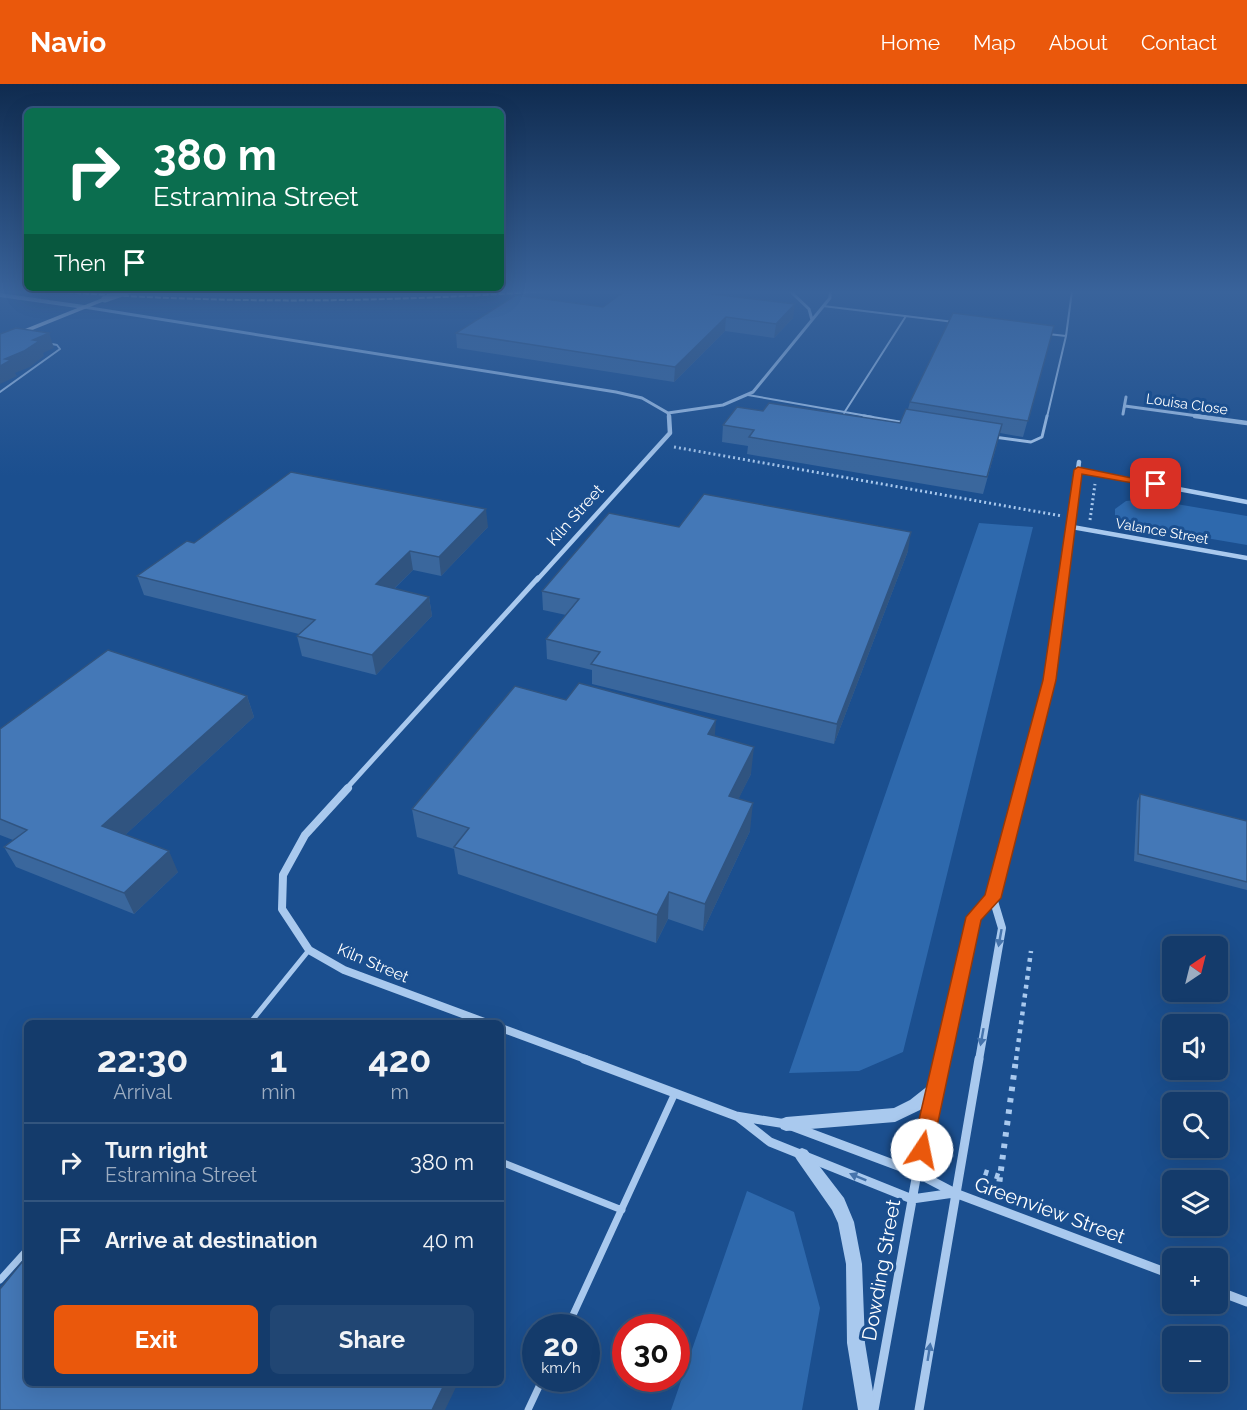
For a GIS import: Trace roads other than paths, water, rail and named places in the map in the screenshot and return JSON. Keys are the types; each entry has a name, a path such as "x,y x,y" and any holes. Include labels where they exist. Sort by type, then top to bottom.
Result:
{"street":[{"path":"368,353 616,392 642,398 668,413 720,406 748,395 784,353"},
{"name":"Louisa Close","path":"1124,414 1126,398"},
{"name":"Louisa Close","path":"1125,406 1247,423"},
{"name":"Kiln Street","path":"479,1020 344,970 309,950 282,909 283,875 304,835 670,433 671,423 668,413"},
{"name":"Dowding Street","path":"874,1410 917,1173 974,917 993,898 1050,680 1079,462"},
{"path":"1078,470 1247,502"},
{"name":"Valance Street","path":"1072,527 1247,558"},
{"path":"919,1410 1002,928 993,898"},
{"path":"504,1029 736,1116 786,1124 917,1173"},
{"path":"786,1124 894,1115 915,1105 934,1090"},
{"path":"736,1116 770,1142 912,1199 955,1193"},
{"path":"802,1155 838,1204 846,1222 855,1264 856,1343 867,1410"},
{"name":"Greenview Street","path":"917,1173 955,1193 1162,1271"},
{"path":"1228,1295 1247,1302"}],"lane":[{"path":"0,392 55,353"},
{"path":"843,413 882,353"},
{"path":"988,436 1031,442 1042,437 1062,353"},
{"path":"748,395 910,424"},
{"path":"252,1020 309,950"},
{"path":"574,1314 675,1093"},
{"path":"504,1163 622,1210"},
{"path":"0,1280 24,1253"},
{"path":"528,1410 536,1392"}]}
